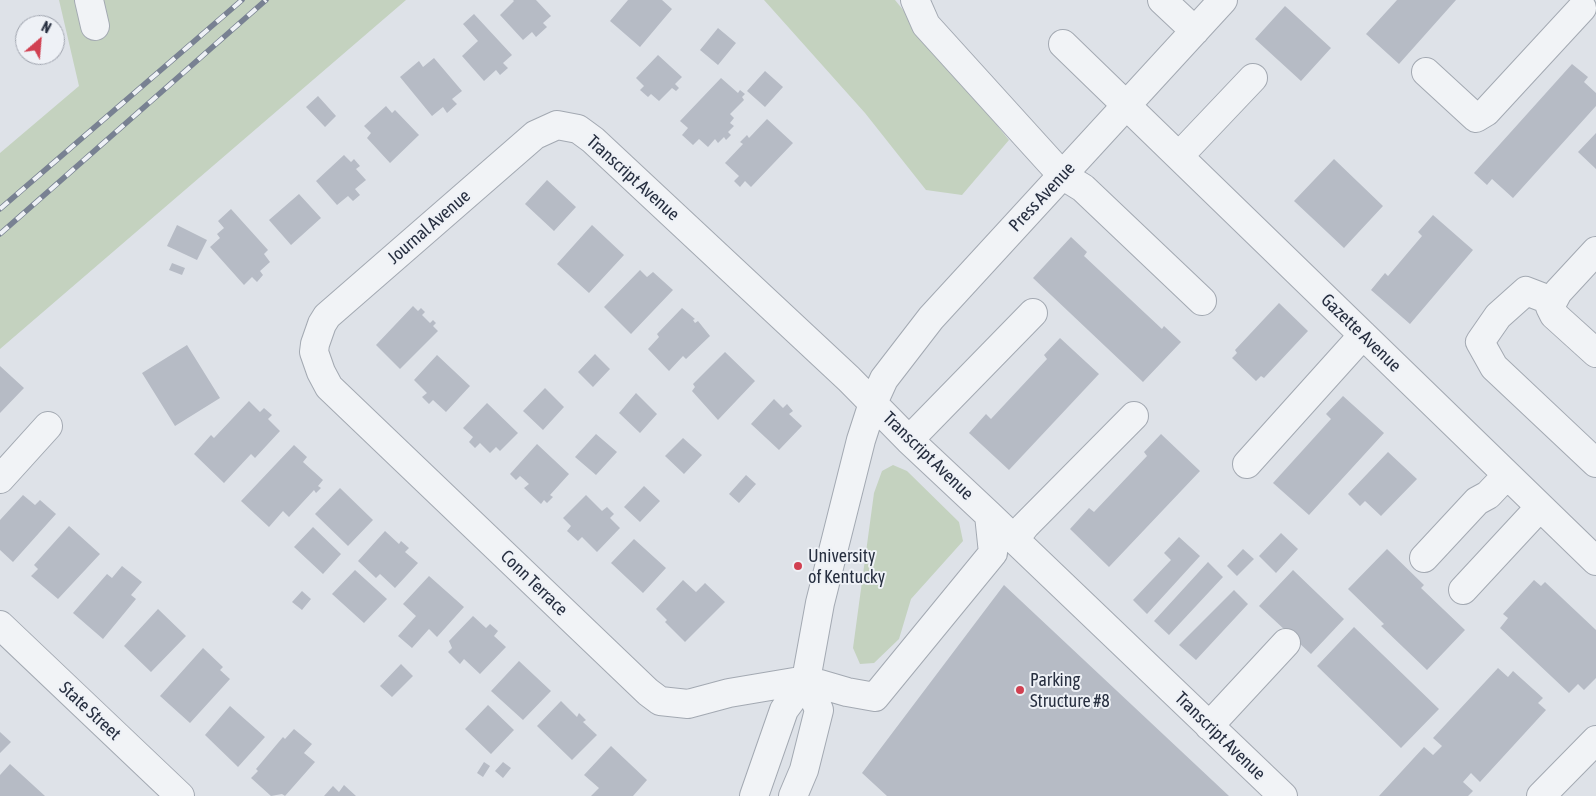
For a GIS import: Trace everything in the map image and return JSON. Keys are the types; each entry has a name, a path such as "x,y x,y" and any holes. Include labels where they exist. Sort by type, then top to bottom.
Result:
{"street":[{"path":"89,0 95,26"},
{"path":"915,0 926,25 1062,175 1083,188 1202,301"},
{"path":"1162,0 1195,30"},
{"name":"Press Avenue","path":"806,680 820,603 861,440 873,403 884,379 904,350 1223,0"},
{"path":"1426,72 1476,118 1486,112 1584,9"},
{"name":"Gazette Avenue","path":"1062,44 1596,561"},
{"path":"1179,156 1253,78"},
{"name":"Journal Avenue","path":"314,352 322,324 327,316 536,135 558,125 566,126"},
{"name":"Transcript Avenue","path":"566,126 578,129 593,140 873,403 909,440 989,515 1004,546 1036,560 1283,796"},
{"path":"1596,252 1558,292 1550,307 1554,315 1596,353"},
{"path":"1552,301 1526,291 1498,316 1480,342 1494,367 1596,463"},
{"path":"909,440 1033,313"},
{"path":"1247,464 1363,336"},
{"name":"Conn Terrace","path":"314,352 320,372 329,387 648,692 660,701 688,704 729,693 806,680"},
{"path":"806,680 847,692 876,697 1004,546 1134,416"},
{"path":"0,479 48,426"},
{"path":"1424,558 1477,501 1488,495 1507,475"},
{"path":"1463,590 1540,507"},
{"name":"State Street","path":"0,625 180,796"},
{"path":"1209,726 1286,643"},
{"path":"754,796 784,710 806,680"},
{"path":"793,796 804,770 819,710 806,680"},
{"path":"1541,796 1596,740"}],"green space":[{"path":"59,0 406,0 0,349 0,153 79,86 65,26 65,15 62,15"},
{"path":"764,0 895,0 1009,140 962,195 926,190 865,113"},
{"path":"893,465 907,471 959,522 963,541 911,599 899,639 874,663 860,664 853,648 874,493 882,471"}],"building":[{"path":"513,0 536,0 551,16 543,23 547,27 536,37 532,32 523,40 500,15"},
{"path":"628,0 662,0 672,9 640,47 610,21"},
{"path":"1397,0 1456,0 1399,64 1366,34"},
{"path":"1285,6 1331,48 1301,81 1255,39"},
{"path":"474,14 512,55 503,63 508,68 500,75 496,70 484,81 462,56 478,41 463,24"},
{"path":"718,28 736,43 718,65 700,50"},
{"path":"658,55 682,77 675,84 679,88 676,91 672,88 659,101 651,94 648,97 640,90 644,86 636,78"},
{"path":"434,58 462,91 452,99 457,104 447,113 443,107 432,116 400,77 419,61 423,67"},
{"path":"1572,64 1588,77 1584,82 1596,93 1596,106 1513,198 1492,179 1487,185 1474,173"},
{"path":"765,71 783,87 765,107 747,91"},
{"path":"721,78 738,93 740,90 745,94 742,97 744,100 730,114 734,118 730,123 734,126 728,132 731,135 726,140 724,137 718,143 715,139 708,147 699,139 693,145 682,135 688,128 680,121"},
{"path":"318,96 336,116 325,127 306,107"},
{"path":"386,106 392,113 395,110 419,135 390,163 367,138 371,133 364,126"},
{"path":"767,119 793,143 751,187 745,181 740,187 734,181 739,176 725,163 743,144 740,142 747,135 749,138"},
{"path":"1596,133 1596,169 1578,152"},
{"path":"344,155 351,162 354,159 360,166 356,169 366,180 355,189 360,195 353,201 348,196 337,205 316,181"},
{"path":"1334,159 1383,206 1344,248 1294,201"},
{"path":"547,180 576,207 554,231 525,204"},
{"path":"299,194 321,218 291,245 269,220"},
{"path":"231,209 268,250 264,254 270,262 260,271 263,275 257,282 252,277 244,285 210,247 220,238 217,234 224,228 218,221"},
{"path":"1433,215 1473,250 1410,324 1371,290 1385,273 1388,276 1422,236 1418,232"},
{"path":"177,225 207,240 197,260 167,246"},
{"path":"592,225 624,255 589,293 557,264"},
{"path":"1071,237 1087,252 1084,256 1162,329 1164,326 1181,342 1143,382 1033,278"},
{"path":"172,263 185,268 182,275 169,270"},
{"path":"640,270 647,277 653,272 673,290 631,334 604,307"},
{"path":"1279,303 1308,331 1264,378 1261,376 1256,381 1232,358 1237,353 1235,350"},
{"path":"413,306 418,311 421,308 425,312 422,315 430,323 433,320 436,323 433,326 438,331 400,369 376,345"},
{"path":"682,308 695,319 693,320 695,323 698,321 710,336 686,359 683,356 669,371 648,349 659,337 657,334"},
{"path":"1060,338 1099,374 1009,470 969,433 986,414 991,419 1047,359 1044,355"},
{"path":"187,345 220,398 175,426 142,373"},
{"path":"725,352 755,381 718,420 692,391 695,387 693,384"},
{"path":"595,354 610,369 593,387 578,372"},
{"path":"437,355 470,386 446,412 433,400 429,404 422,397 427,393 414,380"},
{"path":"0,366 24,388 0,413"},
{"path":"545,388 564,407 543,430 523,411"},
{"path":"636,393 657,414 640,433 619,413"},
{"path":"1343,396 1384,433 1309,515 1273,483 1331,419 1326,414"},
{"path":"774,399 783,408 787,404 793,411 789,414 802,426 779,450 751,424"},
{"path":"249,401 260,412 264,408 272,415 268,419 280,431 255,458 251,454 224,483 194,454 211,435 214,438"},
{"path":"487,403 518,433 500,451 496,447 490,453 480,443 475,448 469,442 473,437 463,428"},
{"path":"596,434 617,452 596,475 575,457"},
{"path":"1161,434 1200,471 1109,567 1070,529 1089,508 1094,512 1147,456 1144,452"},
{"path":"683,438 702,455 684,474 665,456"},
{"path":"537,444 569,474 550,495 553,497 547,503 544,500 541,504 524,488 529,484 520,476 516,480 510,474"},
{"path":"294,445 307,457 303,462 323,480 318,486 321,488 316,493 314,490 289,517 283,511 269,527 241,501"},
{"path":"1388,452 1417,479 1381,516 1365,501 1360,506 1348,494"},
{"path":"746,475 756,484 739,503 729,494"},
{"path":"644,486 660,501 640,522 624,507"},
{"path":"340,488 373,520 348,546 315,514"},
{"path":"23,495 35,505 40,500 56,514 13,562 0,550 0,520"},
{"path":"586,495 602,511 607,507 614,514 610,518 620,528 597,552 582,537 578,541 567,531 571,526 563,518"},
{"path":"69,526 100,554 58,599 31,576 38,569 34,565"},
{"path":"313,527 341,554 323,574 294,547"},
{"path":"385,531 399,544 401,541 409,548 405,552 418,563 395,588 380,574 376,578 358,561"},
{"path":"1281,533 1298,549 1276,573 1259,556"},
{"path":"1179,537 1200,556 1147,614 1133,600 1171,560 1164,553"},
{"path":"634,539 666,568 643,593 611,563"},
{"path":"1243,549 1254,559 1237,576 1227,566"},
{"path":"1387,549 1424,585 1421,588 1465,630 1427,670 1381,626 1384,624 1348,589"},
{"path":"1208,562 1223,577 1169,635 1154,621"},
{"path":"122,566 142,582 131,595 136,599 103,639 73,613 107,574 112,578"},
{"path":"355,570 387,599 364,623 332,594"},
{"path":"1293,570 1344,619 1311,654 1259,606"},
{"path":"429,576 464,607 437,637 429,629 412,648 398,636 416,616 403,604"},
{"path":"683,580 696,592 705,583 725,602 685,642 665,622 667,620 656,609"},
{"path":"1534,580 1541,586 1545,582 1596,630 1596,678 1584,690 1578,684 1569,693 1500,628 1508,618 1503,614"},
{"name":"Parking Structure #8","path":"1004,585 1229,796 887,796 862,773"},
{"path":"1234,590 1248,604 1196,660 1179,645"},
{"path":"302,591 311,599 302,610 292,602"},
{"path":"158,609 186,636 151,672 124,646"},
{"path":"473,616 486,628 490,624 498,631 494,636 506,647 480,674 464,659 460,664 448,652 452,648 449,641"},
{"path":"1354,627 1439,709 1401,748 1317,666"},
{"path":"203,648 223,667 220,670 230,679 190,723 160,696"},
{"path":"519,661 551,691 523,720 491,691"},
{"path":"401,664 413,676 392,697 380,686"},
{"path":"1498,668 1508,677 1513,671 1543,698 1538,703 1546,710 1480,782 1471,773 1463,782 1473,791 1468,796 1379,796 1424,747 1433,755 1442,746 1433,738"},
{"path":"561,701 577,717 579,713 586,720 583,722 597,735 572,760 537,726"},
{"path":"488,705 514,730 491,754 465,729"},
{"path":"230,706 265,737 238,767 205,735"},
{"path":"294,729 312,744 304,753 315,762 285,796 282,794 271,796 251,778 258,771 256,769 283,737 285,739"},
{"path":"0,732 11,742 0,753"},
{"path":"611,746 647,780 633,796 591,796 599,788 584,775"},
{"path":"484,762 490,766 483,777 477,773"},
{"path":"503,762 511,768 503,778 495,771"},
{"path":"10,764 45,796 0,796 0,775"},
{"path":"344,785 356,796 324,796 333,786 339,792"}],"railway":[{"path":"0,209 242,0"},
{"path":"0,234 266,0"}],"place":[{"name":"University of Kentucky","path":"798,566"},
{"name":"Parking Structure #8","path":"1020,690"}]}
